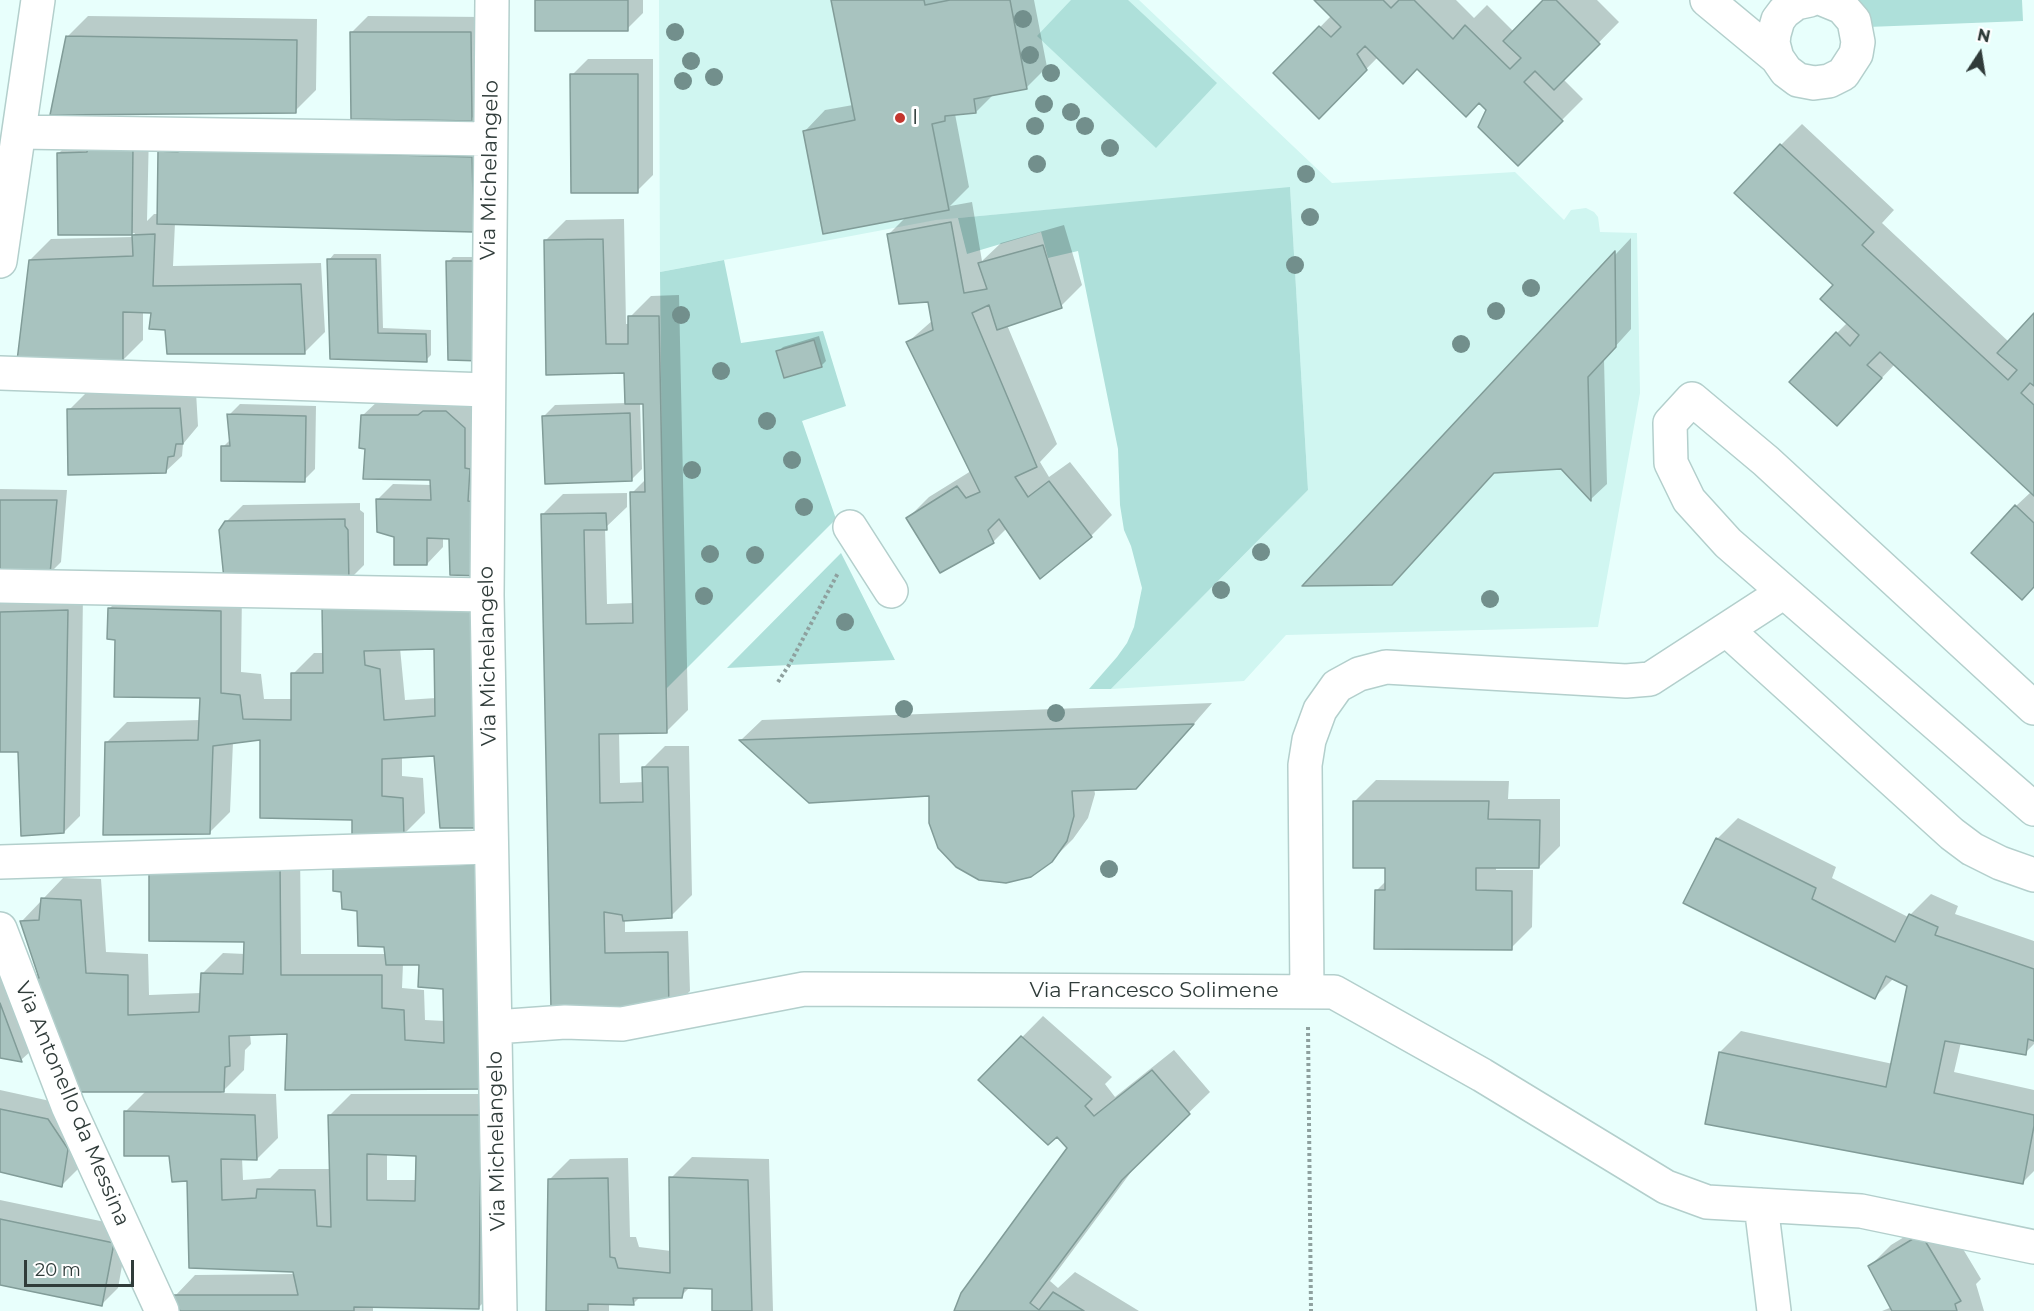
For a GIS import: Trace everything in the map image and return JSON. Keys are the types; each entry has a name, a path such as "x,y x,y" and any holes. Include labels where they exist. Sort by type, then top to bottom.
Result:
{"street":[{"path":"0,261 38,0"},
{"name":"Via Michelangelo","path":"492,0 487,595 500,1311"},
{"path":"1707,0 1777,57"},
{"path":"1810,0 1796,3 1778,20 1773,43 1777,57 1786,71 1798,80 1814,83 1829,81 1843,74 1850,67 1858,42 1854,21 1842,7 1825,0"},
{"path":"19,132 490,139"},
{"path":"0,373 487,390"},
{"path":"2034,708 1766,460 1692,399 1670,423 1671,463 1689,500 1728,543 2034,809"},
{"path":"853,532 891,591"},
{"path":"0,586 487,595"},
{"path":"1307,992 1305,765 1309,740 1320,710 1337,686 1359,674 1386,667 1626,681 1650,679 1784,592"},
{"path":"1727,630 1952,834 1972,849 2000,863 2034,875"},
{"path":"0,862 491,848"},
{"name":"Via Antonello da Messina","path":"0,929 68,1106 162,1311"},
{"name":"Via Francesco Solimene","path":"495,1027 565,1022 622,1024 804,989 1334,992 1482,1075 1666,1187 1707,1202 1861,1211 2034,1248"},
{"path":"1761,1205 1774,1311"}],"path":[{"path":"778,682 789,665 853,532"},
{"path":"1307,992 1311,1311"}],"shaded area":[{"path":"659,0 1139,0 1332,183 1515,172 1564,220 1571,210 1586,208 1598,217 1600,232 1637,233 1640,393 1598,627 1286,635 1244,681 1111,689 1308,490 1290,188 936,220 660,272"},
{"path":"1071,0 1128,0 1217,83 1156,148 1037,36"},
{"path":"1843,0 2022,0 2023,21 1868,27"},
{"path":"1290,187 1308,490 1111,689 1089,689 1127,643 1134,627 1142,588 1131,546 1124,530 1120,505 1118,449 1078,251 1048,258 1041,232 967,254 958,218"},
{"path":"724,260 741,343 823,331 846,406 802,421 836,519 664,691 660,272"},
{"path":"841,553 895,660 727,668"}],"building":[{"path":"535,0 628,0 628,31 535,31"},
{"name":"I","path":"831,0 924,0 925,5 950,0 1010,0 1027,89 974,99 976,113 945,116 945,121 932,124 949,210 823,234 803,131 855,120"},
{"path":"1314,0 1383,0 1391,8 1399,0 1414,0 1453,39 1465,25 1510,69 1521,58 1503,41 1543,0 1556,0 1600,44 1554,90 1535,71 1524,82 1563,121 1518,166 1478,127 1486,110 1479,103 1466,117 1417,69 1403,84 1365,46 1357,54 1367,70 1319,119 1273,73 1319,26 1331,37 1341,27"},
{"path":"350,32 471,32 472,121 351,119"},
{"path":"66,36 297,40 296,113 50,115"},
{"path":"570,74 638,74 638,193 571,193"},
{"path":"1780,144 1874,232 1862,245 2008,380 2017,370 1997,353 2034,313 2034,386 2030,383 2021,393 2034,405 2034,496 1880,352 1867,365 1882,378 1837,426 1789,382 1836,332 1850,346 1859,335 1820,299 1833,285 1734,193"},
{"path":"88,146 133,147 132,235 58,235 57,153 87,152"},
{"path":"179,149 472,157 474,232 157,224 158,151 178,152"},
{"path":"951,222 964,293 987,289 978,263 1043,245 1062,308 997,330 989,305 972,313 1037,467 1015,477 1028,497 1049,481 1092,537 1040,579 999,519 988,530 994,543 940,573 906,518 957,486 966,498 980,492 906,342 933,330 928,302 899,304 887,234"},
{"path":"155,234 153,286 301,284 305,354 167,354 165,330 149,329 151,313 123,312 123,362 17,361 29,260 133,256 132,235"},
{"path":"603,239 606,344 628,344 628,316 659,316 667,733 599,734 600,803 643,802 642,767 668,767 672,918 623,921 622,915 604,912 605,953 668,952 669,1013 551,1009 541,514 606,513 607,530 584,530 586,624 633,623 630,492 645,492 643,404 625,404 624,373 546,375 544,240"},
{"path":"1615,251 1616,347 1588,377 1591,501 1561,469 1494,473 1392,585 1302,586"},
{"path":"327,259 376,259 378,333 426,334 427,362 330,359"},
{"path":"446,261 478,261 481,361 448,360"},
{"path":"814,340 822,367 784,378 776,351"},
{"path":"180,408 183,444 176,444 174,456 168,457 166,473 68,475 67,409"},
{"path":"423,411 446,411 465,428 465,468 470,469 468,501 479,503 483,576 450,575 449,539 427,538 427,565 394,565 394,537 377,532 376,499 431,500 430,480 363,479 365,449 359,448 361,415 418,415"},
{"path":"630,413 632,481 545,484 542,416"},
{"path":"227,414 306,416 305,482 221,481 221,446 230,446"},
{"path":"0,500 57,500 50,574 0,580"},
{"path":"2015,505 2034,523 2034,587 2022,600 1971,553"},
{"path":"345,519 345,526 348,530 349,583 224,579 219,530 225,521"},
{"path":"322,605 483,606 479,828 440,828 434,756 382,759 382,796 403,798 404,836 352,835 352,820 260,818 260,740 213,746 210,834 103,835 105,742 198,740 200,698 114,697 115,640 107,639 108,608 221,611 221,693 240,695 243,719 291,720 291,673 323,673","holes":["434,649 435,716 384,720 380,669 365,665 364,651"]},
{"path":"68,610 64,833 21,836 18,752 0,752 0,612"},
{"path":"1194,724 1136,789 1072,791 1074,816 1067,841 1052,862 1031,877 1006,883 979,880 956,867 938,848 929,823 929,796 809,803 739,740"},
{"path":"1353,801 1489,801 1488,819 1540,820 1539,868 1476,868 1476,890 1512,891 1512,950 1374,949 1375,890 1385,890 1385,868 1353,868"},
{"path":"1716,838 1816,888 1812,899 1895,942 1909,914 1938,927 1935,935 2034,969 2034,1041 2028,1039 2026,1055 1945,1041 1934,1093 2034,1115 2023,1184 1705,1124 1719,1052 1886,1087 1907,986 1886,976 1875,999 1683,903"},
{"path":"280,865 281,975 382,975 382,1008 404,1010 405,1040 444,1043 443,989 418,987 419,965 386,965 384,947 358,946 357,911 342,909 341,892 333,891 333,866 487,865 482,1089 285,1090 287,1034 229,1036 230,1066 225,1067 224,1092 80,1092 30,978 39,978 20,921 39,920 41,898 81,900 86,973 128,975 128,1015 199,1012 201,973 243,974 244,942 149,941 149,868"},
{"path":"0,1003 22,1062 0,1058"},
{"path":"1021,1036 1092,1099 1085,1106 1094,1116 1152,1070 1190,1114 1122,1180 1030,1303 1039,1310 1053,1292 1084,1311 954,1311 961,1293 1067,1148 1057,1137 1048,1145 978,1080"},
{"path":"0,1109 48,1119 68,1149 62,1187 0,1172"},
{"path":"124,1111 255,1115 257,1160 221,1159 222,1200 256,1198 257,1189 315,1190 317,1226 331,1227 328,1115 481,1115 479,1309 354,1307 354,1311 180,1311 173,1295 298,1295 293,1272 189,1268 187,1181 172,1182 169,1156 124,1156","holes":["367,1154 416,1156 415,1201 367,1200"]},
{"path":"669,1177 748,1180 752,1311 712,1311 712,1289 684,1288 682,1298 633,1298 634,1305 588,1304 588,1311 546,1311 548,1179 608,1178 610,1257 615,1258 618,1268 670,1273"},
{"path":"0,1219 114,1243 102,1306 0,1285"},
{"path":"1921,1234 1961,1301 1955,1304 1957,1311 1892,1311 1868,1266"}],"place":[{"name":"I","path":"900,118"}]}
